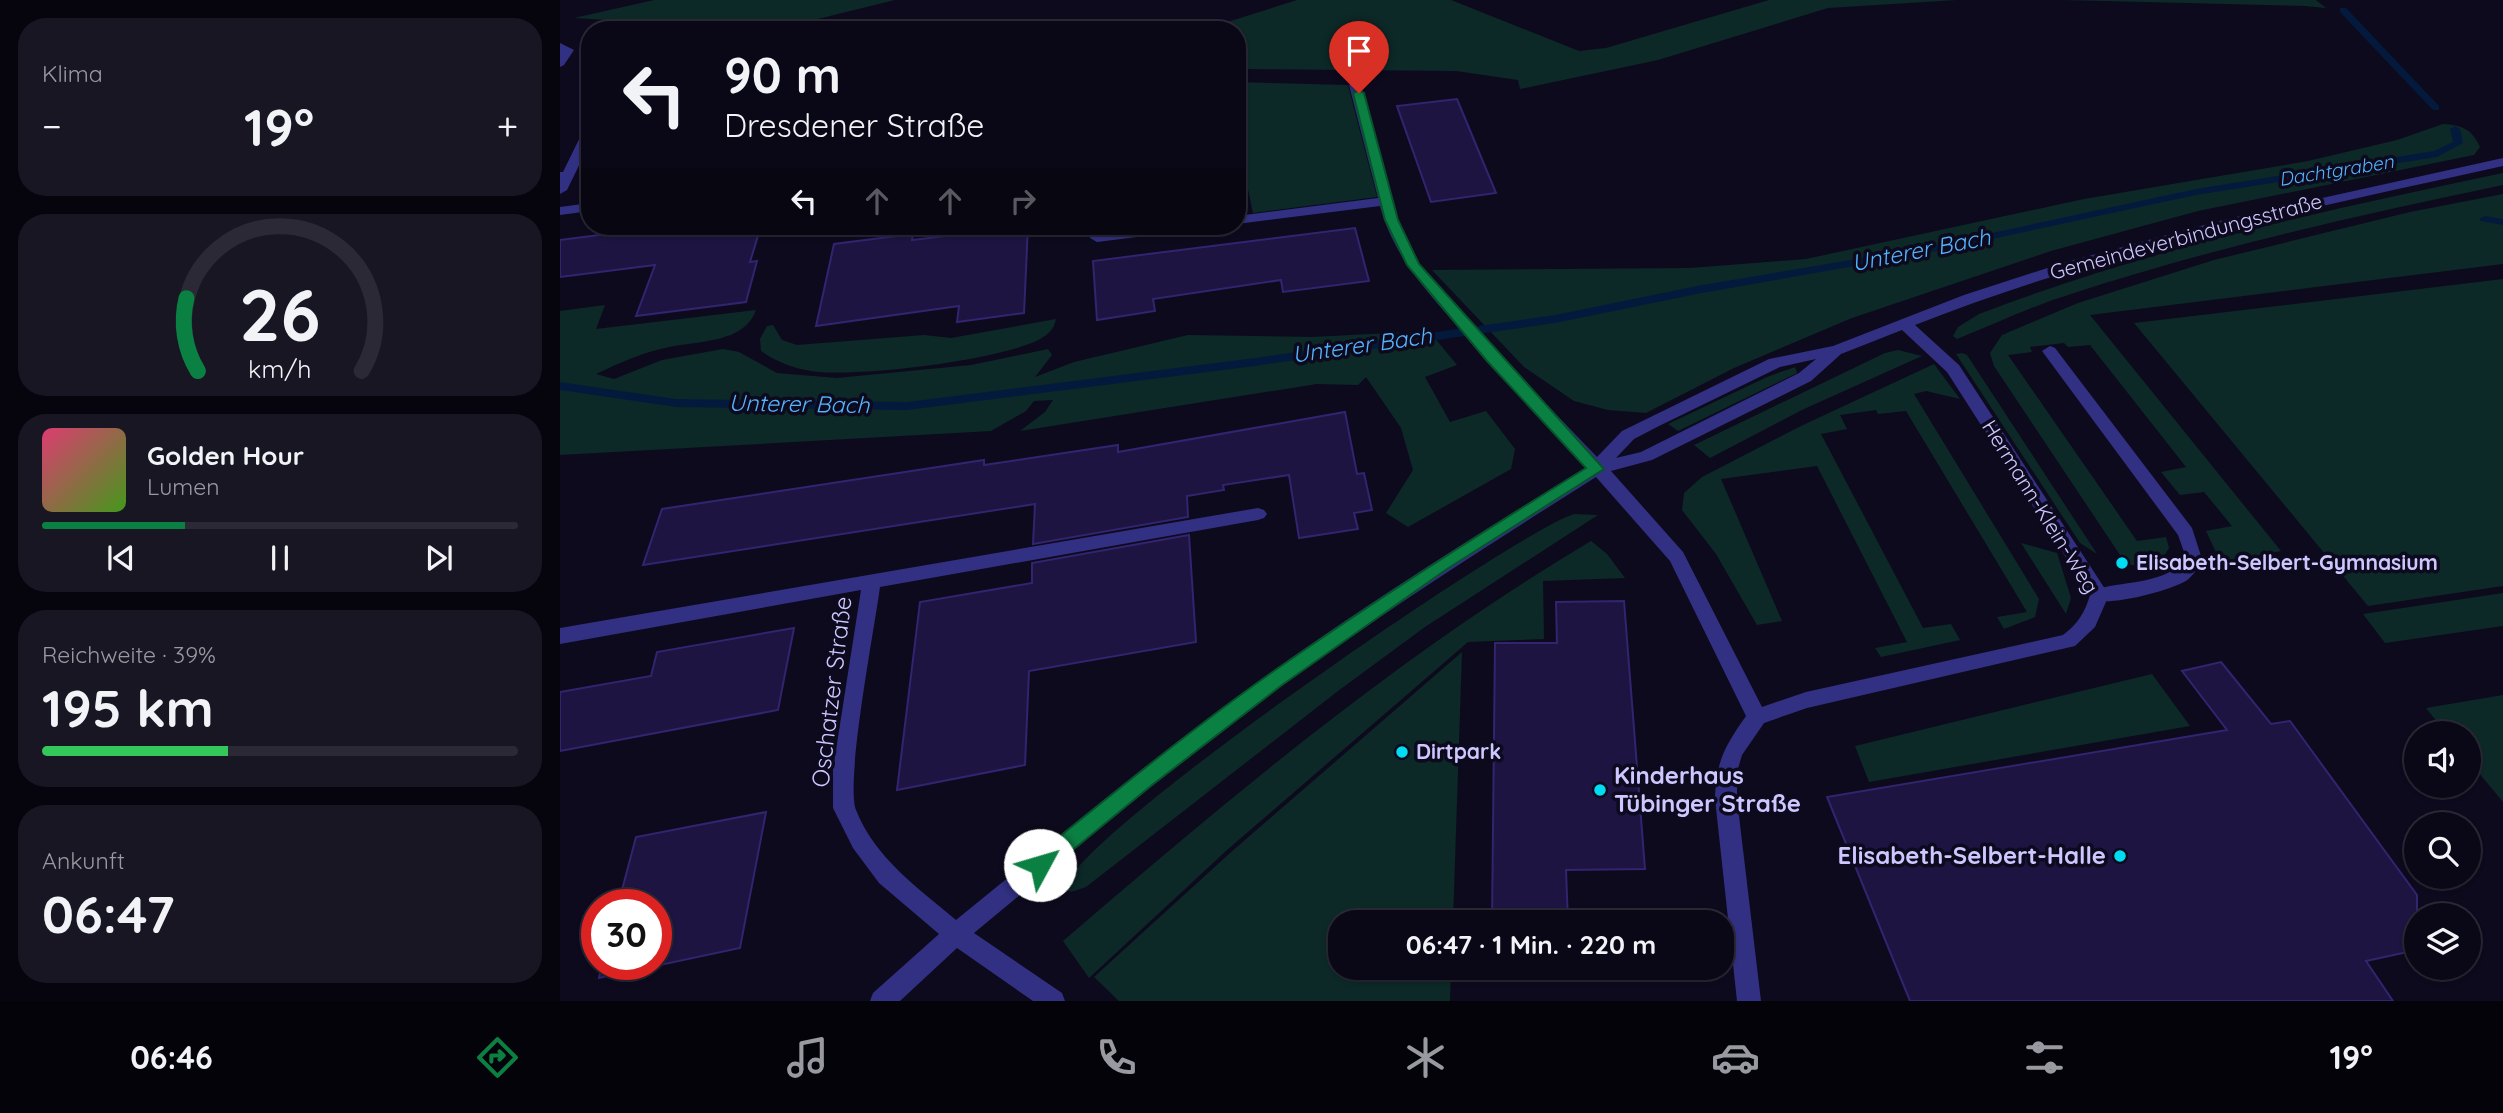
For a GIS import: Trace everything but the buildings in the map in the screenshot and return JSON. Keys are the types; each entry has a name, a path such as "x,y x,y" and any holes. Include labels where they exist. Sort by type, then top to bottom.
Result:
{"street":[{"path":"560,46 568,50 560,64"},
{"path":"1355,85 1386,201 1400,241 1435,293 1596,469 1633,505 1677,557 1757,717 1732,752 1726,772 1726,799 1749,1001"},
{"path":"560,190 564,175 581,145"},
{"name":"Gemeindeverbindungsstraße","path":"882,1001 956,934 1145,779 1275,680 1432,571 1596,469 1628,435 1651,423 1775,363 1837,350 1969,298 2144,243 2503,162"},
{"path":"1246,219 1386,201"},
{"path":"560,211 581,208"},
{"path":"1097,235 1097,239 1127,235"},
{"name":"Hermann-Klein-Weg","path":"1757,717 1806,700 2068,641 2084,631 2094,615 2100,595 1953,369 1940,354 1903,323"},
{"name":"Gemeindeverbindungsstraße","path":"1596,469 1646,456 1805,377 1837,350"},
{"path":"2049,351 2186,533 2192,548 2193,561 2188,571 2176,578 2100,595"},
{"name":"Oschatzer Straße","path":"560,636 1258,514"},
{"name":"Oschatzer Straße","path":"872,580 844,769 844,808 861,841 887,876 956,934 1053,1001"}],"green space":[{"path":"654,0 895,0 810,21 624,21 574,18"},
{"path":"1297,0 1451,0 1579,51 1606,48 1769,0 1957,0 1828,8 1658,60 1520,89 1518,80 1456,71 1246,69 1246,21 1230,21"},
{"path":"2062,0 2316,0 2326,8 2305,6"},
{"path":"1246,82 1348,85 1377,197 1253,213 1246,180"},
{"path":"2443,124 2456,125 2470,132 2480,147 2474,155 2198,211 2051,251 1852,318 1734,368 1646,413 1608,410 1574,401 1524,367 1432,270 1690,268 1806,259 2084,199 2308,161 2397,140"},
{"path":"2503,173 2503,185 2231,247 2056,299 1957,339 1953,336 1958,327 1979,314 2108,270 2238,233"},
{"path":"2503,194 2503,264 2090,315 2281,551 2221,563 2206,531 2232,526 2204,492 2180,495 2161,472 2186,467 2090,345 2068,347 2064,343 2030,347 2032,352 2008,355 2137,541 2166,537 2169,548 2161,561 2138,566 2126,564 1994,366 1990,353 2002,335 2078,303 2214,260 2410,212"},
{"path":"2503,279 2503,586 2368,606 2134,323"},
{"path":"605,305 596,329 756,310 742,329 731,335 650,352 596,374 614,379 662,360 723,349 739,352 777,373 837,378 971,365 1048,349 1052,355 1035,377 1074,362 1188,335 1312,337 1429,331 1457,365 1425,377 1450,422 1486,411 1515,449 1511,469 1408,527 1386,513 1413,470 1401,428 1366,377 1358,385 1317,384 1020,431 1045,412 1053,400 1034,401 1026,411 991,431 560,455 560,311"},
{"path":"1056,319 1046,335 1021,347 927,366 859,372 811,371 784,364 761,351 760,339 767,326 773,325 782,340 797,345 924,335 951,338"},
{"path":"1898,350 1922,356 1804,409 1710,458 1694,445 1885,353"},
{"path":"1956,354 1967,355 2097,554 2080,543"},
{"path":"1934,364 1960,399 1926,391 1914,394 2039,599 2035,617 2004,629 1997,617 2027,612 1906,411 1878,414 1876,410 1840,415 1847,429 1821,434 1923,628 1951,624 1960,640 1881,657 1875,648 1907,642 1817,466 1721,479 1782,621 1757,625 1716,554 1682,510 1684,493 1702,477 1803,425"},
{"path":"1795,367 1797,373 1678,431 1668,424 1767,377"},
{"path":"1574,514 1598,515 1425,627 1338,691 1086,887 1071,892 1066,889 1084,861 1134,815 1207,757 1384,630 1467,575 1534,534"},
{"path":"1591,541 1607,554 1625,578 1543,581 1544,639 1468,642 1227,850 1089,978 1063,941 1253,781 1384,679 1521,585"},
{"path":"2021,543 2057,553 2071,598 2066,614"},
{"path":"2503,593 2503,626 2385,643 2363,614"},
{"name":"Dirtpark","path":"1462,652 1453,910 1328,910 1328,980 1451,980 1450,1001 1119,1001 1094,977 1230,853"},
{"path":"2152,674 2190,726 1869,782 1855,746"},
{"path":"2503,695 2503,802 2481,775 2481,721 2436,721 2426,708"}],"waterway":[{"name":"Dachtgraben","path":"2343,10 2436,108"},
{"name":"Unterer Bach","path":"560,386 676,403 907,406 1255,362 1555,319 1702,289 1922,251 2196,192 2437,154 2458,143 2455,129"},
{"name":"Unterer Bach","path":"2485,219 2503,222"}],"place":[{"name":"Elisabeth-Selbert-Gymnasium","path":"2122,563"},
{"name":"Dirtpark","path":"1402,752"},
{"name":"Kinderhaus Tübinger Straße","path":"1600,790"},
{"name":"Elisabeth-Selbert-Halle","path":"2120,856"}],"route":[{"path":"1040,865 1145,779 1275,680 1441,565 1596,469 1492,357 1413,265 1391,220 1359,93"}]}
